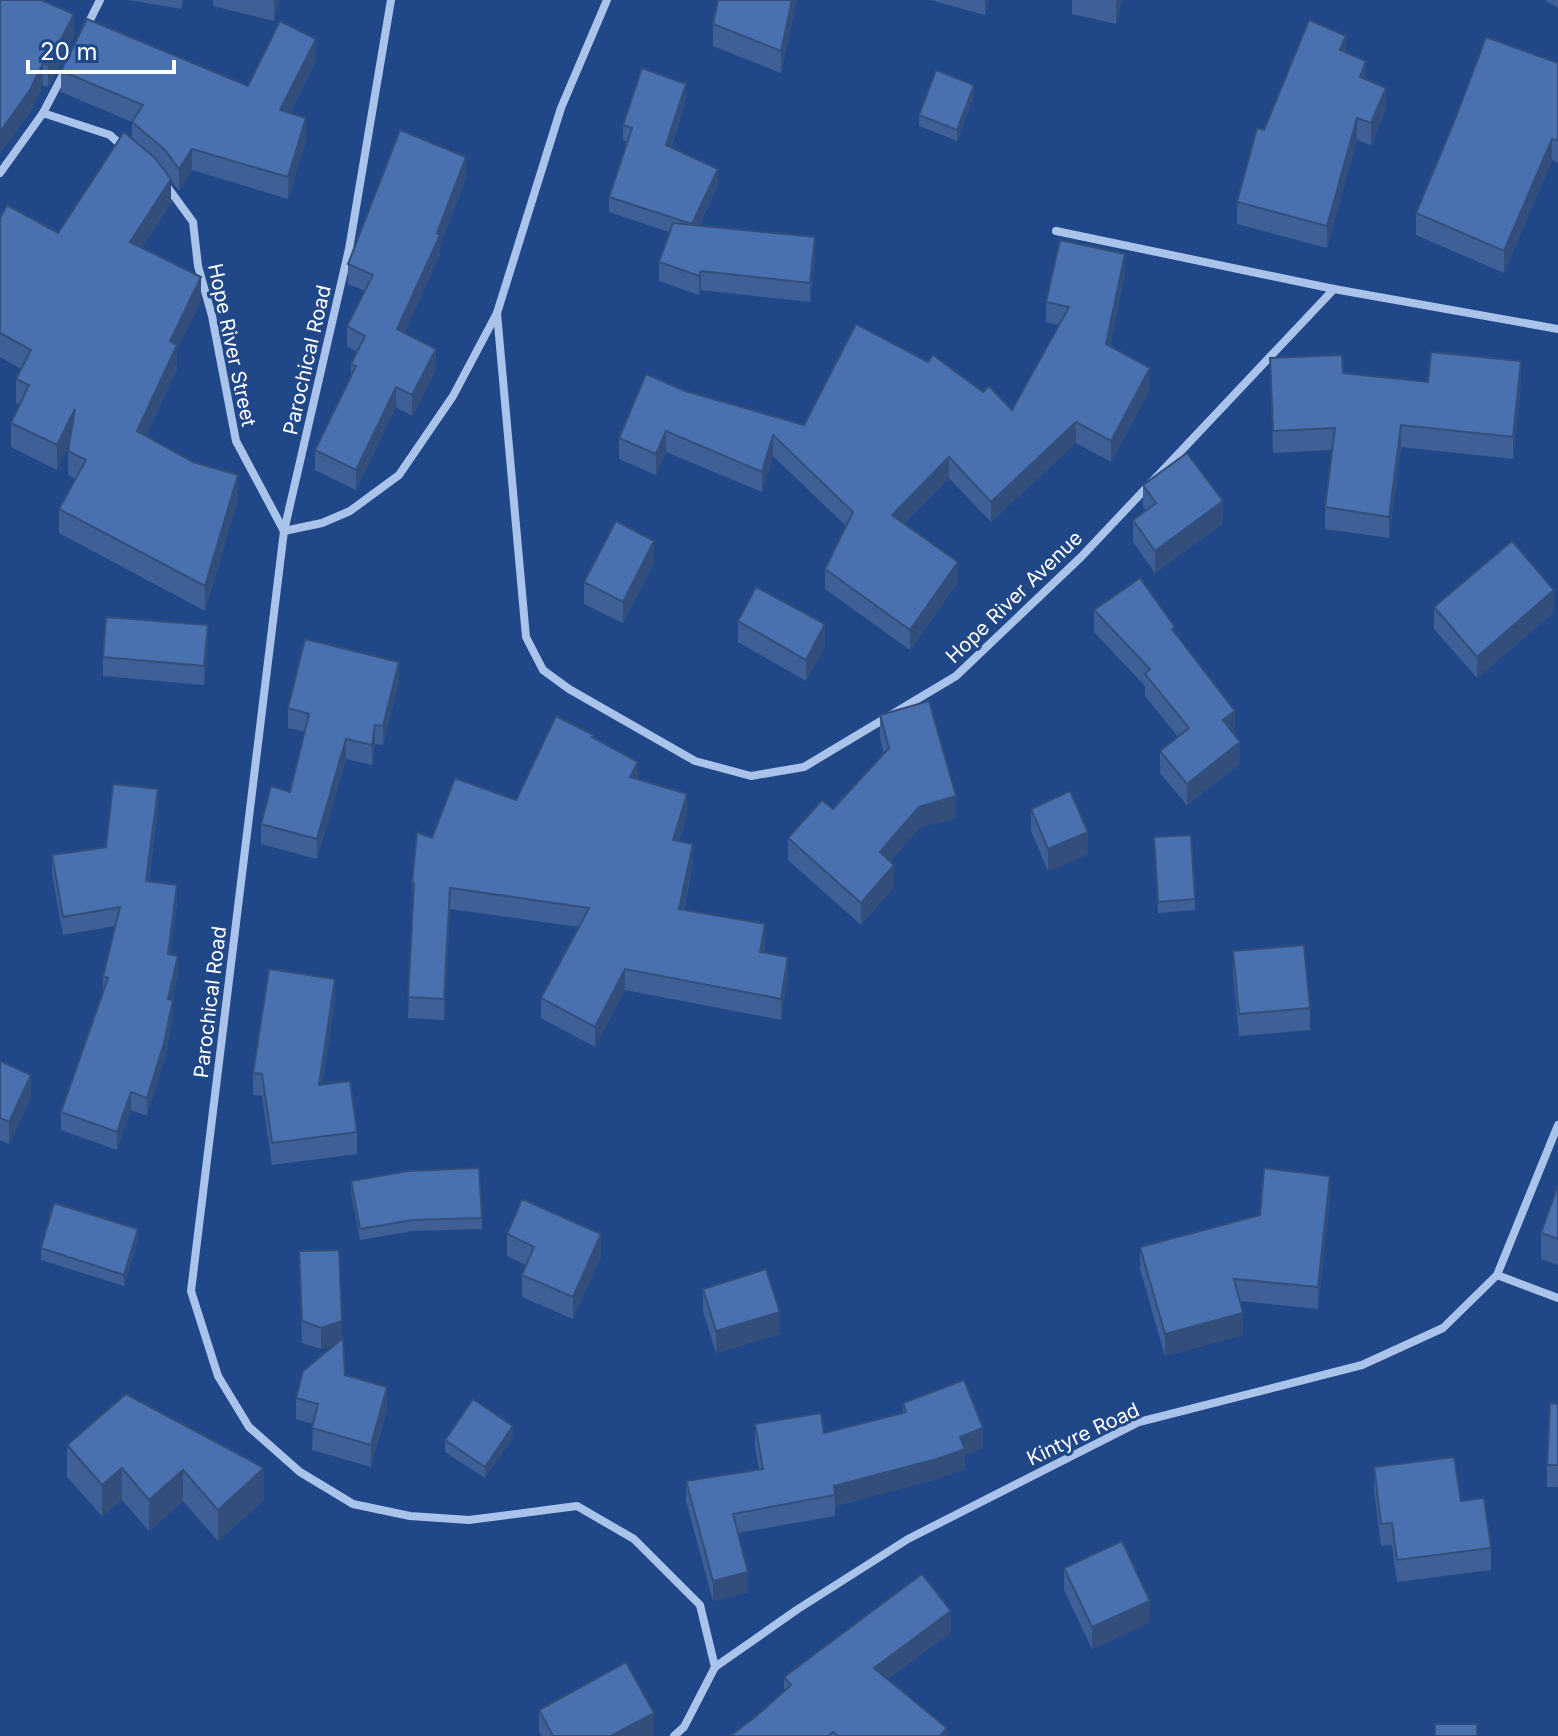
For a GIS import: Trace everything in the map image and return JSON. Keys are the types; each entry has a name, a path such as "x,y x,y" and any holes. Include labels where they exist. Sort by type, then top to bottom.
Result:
{"street":[{"path":"79,43 100,0"},
{"name":"Parochical Road","path":"391,0 349,249 284,531 191,1291 218,1376 249,1427 300,1472 353,1504 410,1516 469,1520 577,1506 634,1539 700,1605 715,1667"},
{"path":"284,531 322,523 350,511 399,475 453,396 497,313 561,108 607,0"},
{"path":"0,173 43,113 72,57"},
{"path":"43,113 110,135 130,152"},
{"name":"Hope River Street","path":"160,177 193,222 198,266 212,316 236,441 284,531"},
{"path":"1056,231 1334,289 1558,329"},
{"name":"Hope River Avenue","path":"497,313 526,637 543,670 569,689 695,761 751,776 804,767 956,676 1081,557 1334,289"},
{"name":"Kintyre Road","path":"674,1736 684,1727 715,1667 798,1609 908,1539 1139,1422 1362,1365 1443,1328 1497,1275 1558,1125"},
{"path":"1497,1275 1558,1298"}],"building":[{"path":"0,0 41,0 74,14 48,65 43,63 30,90 0,132"},
{"path":"718,0 792,0 781,51 713,24"},
{"path":"87,19 248,86 280,21 316,39 280,110 306,118 288,177 192,149 179,169 165,150 132,122 143,105 61,71"},
{"path":"1309,20 1346,36 1340,50 1366,61 1360,77 1386,88 1371,123 1357,118 1327,226 1237,202 1257,128 1264,130"},
{"path":"1486,37 1558,63 1558,141 1552,139 1504,251 1416,213"},
{"path":"642,68 686,84 666,145 718,169 692,224 609,197 632,128 623,125"},
{"path":"936,70 974,85 957,130 919,115"},
{"path":"400,130 466,157 437,233 440,235 397,329 436,349 412,395 396,387 356,470 315,450 356,366 351,364 365,336 347,326 373,275 348,264"},
{"path":"124,132 155,158 171,179 130,242 201,277 170,341 177,345 137,431 193,462 238,475 205,586 59,509 86,460 68,451 75,409 57,445 11,423 29,385 16,379 31,350 0,333 0,218 7,205 58,233"},
{"path":"673,223 815,237 810,283 701,271 699,276 659,262"},
{"path":"1060,240 1125,254 1106,344 1150,368 1111,441 1076,422 991,502 949,457 892,515 958,562 910,630 825,569 853,512 773,435 762,472 666,431 656,454 619,438 646,374 685,391 804,425 856,324 928,362 933,355 983,392 989,386 1012,410 1069,307 1046,302"},
{"path":"1431,352 1521,361 1513,437 1401,425 1389,517 1325,507 1335,428 1273,431 1270,358 1342,355 1343,373 1428,382"},
{"path":"1187,453 1223,501 1155,551 1133,520 1156,503 1143,485"},
{"path":"616,521 654,541 623,602 584,582"},
{"path":"1512,541 1554,590 1477,657 1434,607"},
{"path":"1140,578 1175,627 1172,629 1235,711 1223,720 1240,742 1187,784 1160,751 1189,728 1145,674 1150,669 1094,610"},
{"path":"756,587 825,624 806,660 738,621"},
{"path":"106,617 208,625 204,666 103,657"},
{"path":"305,639 399,662 383,726 375,725 372,745 346,739 317,839 261,824 271,786 290,792 309,714 288,708"},
{"path":"929,701 956,796 919,807 880,852 894,865 861,903 788,838 822,800 833,809 889,748 880,715"},
{"path":"556,716 638,762 630,777 687,794 673,840 693,844 679,909 765,924 760,952 788,957 781,999 625,969 595,1027 541,998 589,908 450,888 444,999 408,997 417,832 432,838 455,778 516,800"},
{"path":"113,784 158,789 146,881 177,885 168,954 178,956 168,999 173,1000 164,1043 147,1098 131,1092 117,1132 61,1112 108,978 103,976 120,907 63,917 52,855 106,847"},
{"path":"1070,791 1088,832 1048,849 1031,809"},
{"path":"1191,835 1195,899 1158,902 1154,837"},
{"path":"1304,945 1310,1008 1239,1014 1233,951"},
{"path":"269,969 335,979 319,1085 350,1081 357,1132 272,1143 262,1074 253,1073"},
{"path":"0,1061 31,1075 9,1122 0,1118"},
{"path":"479,1168 482,1218 413,1220 360,1229 351,1181 408,1171"},
{"path":"1264,1168 1330,1176 1318,1287 1234,1279 1243,1313 1165,1334 1140,1247 1260,1215"},
{"path":"1558,1185 1558,1239 1541,1233"},
{"path":"522,1199 601,1234 573,1297 522,1275 534,1247 507,1234"},
{"path":"54,1203 138,1229 124,1275 41,1248"},
{"path":"339,1250 342,1321 321,1328 302,1321 299,1251"},
{"path":"766,1269 780,1312 716,1331 703,1289"},
{"path":"343,1338 345,1375 387,1387 371,1445 312,1428 318,1404 296,1398 303,1371"},
{"path":"964,1380 983,1428 960,1437 965,1449 834,1486 835,1495 733,1514 748,1572 713,1581 686,1481 763,1469 755,1424 821,1413 824,1433 906,1412 903,1403"},
{"path":"126,1394 264,1468 218,1510 183,1470 149,1500 122,1468 102,1485 67,1445"},
{"path":"473,1399 513,1426 485,1467 445,1440"},
{"path":"1550,1403 1558,1404 1558,1465 1547,1465"},
{"path":"1454,1457 1461,1501 1484,1498 1491,1548 1397,1560 1392,1523 1381,1524 1374,1467"},
{"path":"1122,1541 1150,1601 1092,1627 1064,1568"},
{"path":"922,1574 951,1611 874,1668 947,1728 940,1736 838,1736 833,1732 828,1736 730,1736 791,1685 784,1677"},
{"path":"626,1662 654,1713 611,1736 553,1736 539,1710"},
{"path":"1435,1724 1477,1724 1477,1736 1435,1736"}]}
